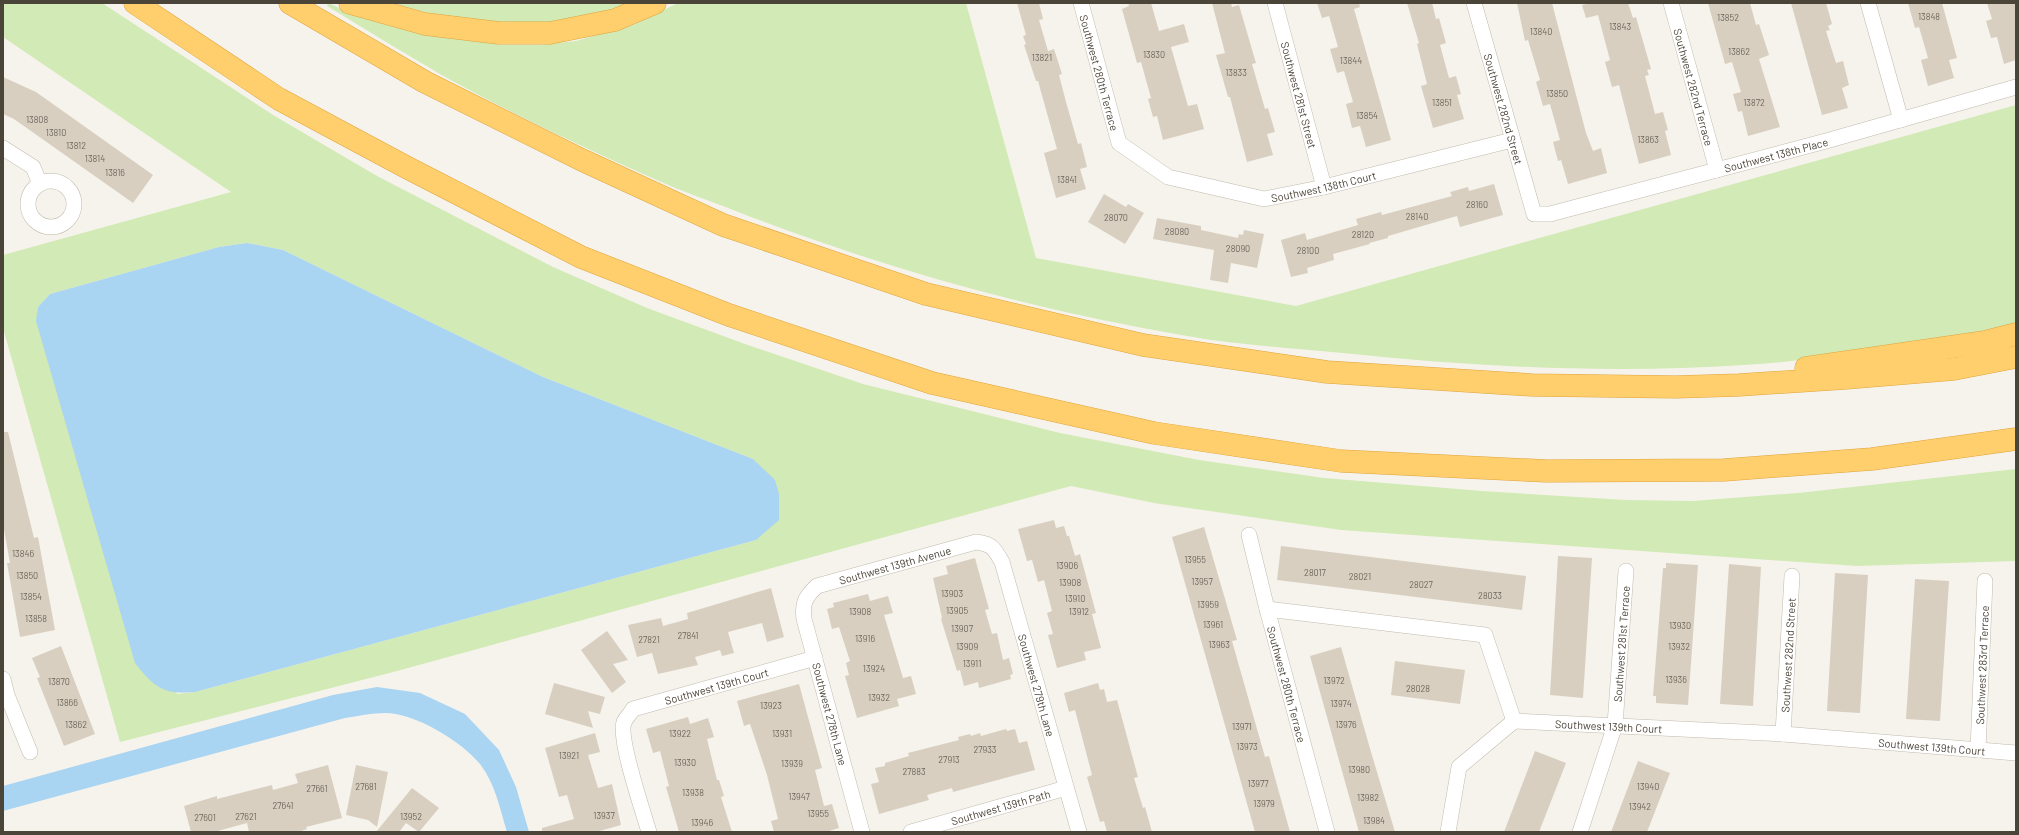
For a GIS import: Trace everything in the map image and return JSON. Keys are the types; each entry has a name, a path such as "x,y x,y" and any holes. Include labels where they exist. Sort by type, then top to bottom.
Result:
{"highway":[{"path":"135,3 279,99 406,167 581,257 729,315 932,383 1154,433 1341,461 1547,471 1724,470 1872,459 1962,448 2016,439"},
{"path":"290,3 425,82 582,160 723,225 926,294 1142,345 1327,372 1532,386 1676,387 1739,385 1954,369 2016,357"},
{"path":"350,3 425,24 499,33 550,33 615,20 655,3"},
{"path":"1739,385 1803,368 1985,342 2016,334"},
{"path":"1962,448 2016,454"}],"street":[{"name":"Southwest 280th Terrace","path":"1081,3 1119,142"},
{"name":"Southwest 281st Street","path":"1275,3 1324,187"},
{"name":"Southwest 282nd Street","path":"1474,3 1534,214"},
{"name":"Southwest 282nd Terrace","path":"1671,3 1718,170"},
{"path":"1868,3 1901,120"},
{"name":"Southwest 138th Place","path":"1534,214 1550,214 1718,170 2016,87"},
{"name":"Southwest 138th Court","path":"1119,142 1168,177 1264,199 1324,187 1512,140"},
{"path":"3,148 33,167 40,184"},
{"name":"Southwest 280th Terrace","path":"1249,535 1267,609 1327,832"},
{"name":"Southwest 139th Avenue","path":"806,596 817,586 976,542 987,543"},
{"name":"Southwest 279th Lane","path":"987,543 994,549 1002,562 1079,832"},
{"name":"Southwest 281st Terrace","path":"1580,832 1615,725 1626,571"},
{"name":"Southwest 282nd Street","path":"1783,734 1792,576"},
{"name":"Southwest 283rd Terrace","path":"1978,750 1985,581"},
{"name":"Southwest 278th Lane","path":"806,596 802,607 804,619 862,832"},
{"path":"1267,609 1485,635 1514,721 1459,767 1448,832"},
{"name":"Southwest 139th Court","path":"649,832 627,753 623,733 624,722 633,709 815,658"},
{"path":"3,679 5,695 30,752"},
{"name":"Southwest 139th Court","path":"1514,721 1783,734 2015,753"},
{"name":"Southwest 139th Path","path":"912,832 1066,788"}],"green space":[{"path":"3,3 102,3 273,115 377,176 553,267 647,308 745,344 863,384 1060,433 1199,460 1324,478 1482,491 1626,500 1693,501 1798,493 2016,469 2016,561 1857,566 1341,530 1154,503 1071,486 397,671 120,742 3,328 3,255 231,192 3,37","holes":["247,243 283,250 543,377 753,459 756,540 195,692 177,694 38,307 50,294 219,247"]},
{"path":"328,3 360,17 438,36 503,45 540,45 576,41 633,25 678,3 966,3 1036,258 1296,306 2016,105 2016,325 1995,330 1839,355 1776,363 1694,368 1593,369 1543,368 1443,362 1265,346 1187,336 1129,325 1014,300 900,268 788,231 677,189 521,117 440,74 327,6"},
{"path":"394,3 631,3 612,10 577,19 555,23 528,25 489,23 448,17"}],"water":[{"path":"247,243 283,250 543,377 753,459 775,480 779,494 779,520 756,540 195,692 175,692 160,688 148,678 135,663 36,321 38,307 50,294 219,247"},
{"path":"377,687 420,693 465,714 499,750 516,787 529,832 507,832 490,779 472,755 450,738 423,723 397,714 385,713 345,718 3,811 3,786 333,695"}],"building":[{"path":"1017,3 1039,3 1043,19 1039,20 1048,51 1054,49 1062,74 1059,75 1066,102 1078,144 1081,143 1087,167 1080,169 1086,189 1056,198 1044,153 1057,149 1038,81 1036,81 1024,45 1026,44 1023,36 1026,35"},
{"path":"1128,3 1151,3 1159,31 1184,24 1189,42 1171,47 1188,106 1197,104 1204,129 1163,140 1157,116 1153,117 1148,99 1151,98 1141,62 1137,63 1122,9 1129,6"},
{"path":"1212,3 1231,3 1232,7 1239,5 1256,63 1252,64 1265,109 1268,108 1275,132 1267,134 1273,155 1247,162 1230,97 1228,97 1216,55 1225,53"},
{"path":"1317,3 1359,3 1360,7 1354,9 1391,140 1366,147 1360,126 1352,128 1346,104 1353,102 1344,71 1337,73 1330,49 1338,47 1329,16 1322,18"},
{"path":"1407,3 1432,3 1436,19 1439,18 1446,43 1440,45 1449,78 1456,76 1461,94 1457,95 1464,119 1433,128 1421,86 1427,84 1417,44 1419,43"},
{"path":"1517,3 1552,3 1586,133 1593,151 1601,148 1607,173 1568,184 1561,160 1558,161 1553,142 1560,140 1550,104 1543,106 1536,82 1540,80 1528,40 1525,41"},
{"path":"1591,3 1628,3 1633,18 1636,17 1651,69 1647,70 1649,75 1645,76 1655,114 1663,112 1668,130 1665,131 1671,155 1639,164 1619,85 1612,87 1605,62 1610,60 1598,15 1586,18 1582,5"},
{"path":"1708,3 1750,3 1756,25 1759,24 1769,55 1759,59 1780,127 1748,136 1742,111 1738,112 1733,94 1741,92 1732,62 1725,64"},
{"path":"1791,3 1826,3 1832,24 1828,26 1830,30 1826,31 1836,63 1843,61 1849,85 1842,88 1848,108 1822,115"},
{"path":"1908,3 1942,3 1957,58 1949,60 1954,78 1928,86 1921,60 1928,58 1919,27 1915,28"},
{"path":"1987,3 2016,3 2016,60 2004,64 1997,37 1991,38 1986,21 1992,19"},
{"path":"3,77 36,92 153,175 133,203 14,119 3,114"},
{"path":"1494,184 1503,215 1460,227 1457,216 1388,236 1388,238 1369,243 1370,244 1333,254 1334,260 1307,268 1308,273 1291,277 1281,240 1305,233 1307,240 1358,225 1356,219 1381,212 1382,215 1452,196 1450,192 1468,187 1469,191"},
{"path":"1104,194 1126,207 1128,204 1144,213 1125,244 1088,222"},
{"path":"1157,218 1201,226 1201,230 1238,238 1239,234 1243,235 1244,230 1264,234 1257,268 1231,263 1228,283 1210,280 1214,250 1153,239"},
{"path":"3,432 8,432 34,538 38,537 55,630 20,637 7,563 10,563 3,524"},
{"path":"1054,520 1056,528 1064,526 1067,536 1069,536 1075,556 1080,554 1096,613 1092,614 1101,648 1084,652 1086,660 1057,668 1048,635 1053,634 1047,613 1052,611 1044,580 1038,582 1032,560 1027,561 1018,529"},
{"path":"1204,527 1237,640 1232,641 1265,757 1269,756 1290,832 1255,832 1172,537"},
{"path":"1281,546 1526,576 1522,610 1277,580"},
{"path":"1558,556 1592,558 1583,698 1550,695"},
{"path":"975,558 989,609 985,610 992,634 997,633 1003,660 1009,658 1013,674 1010,675 1011,679 979,688 978,682 964,686 960,670 957,671 941,619 933,578 948,574 946,566"},
{"path":"1666,563 1698,565 1688,705 1656,703 1656,696 1653,696 1663,568 1666,568"},
{"path":"1729,564 1761,567 1753,706 1720,704"},
{"path":"1835,573 1868,575 1860,713 1827,711"},
{"path":"1915,579 1949,581 1940,721 1906,719"},
{"path":"771,588 784,637 767,642 762,623 728,632 734,653 722,656 720,650 695,657 698,665 658,674 652,653 637,657 628,625 661,618 663,626 688,619 687,613"},
{"path":"868,594 870,601 888,596 893,613 884,615 903,678 911,676 916,694 897,699 899,706 857,718 845,676 849,675 846,663 850,661 839,627 832,629 827,609 834,607 833,603"},
{"path":"607,631 628,660 613,664 626,682 612,693 581,650"},
{"path":"61,646 95,734 64,746 37,678 40,677 32,658"},
{"path":"1341,647 1395,832 1359,832 1310,656"},
{"path":"1395,661 1465,670 1460,704 1391,695"},
{"path":"554,683 605,697 600,714 588,711 593,728 545,714"},
{"path":"1098,683 1100,690 1104,689 1107,702 1117,700 1138,777 1134,778 1143,808 1145,807 1152,832 1107,832 1104,821 1100,822 1087,777 1092,775 1075,710 1069,712 1064,693"},
{"path":"799,684 822,768 815,770 824,806 832,804 839,828 826,832 774,832 771,821 778,819 767,775 750,724 744,726 737,701"},
{"path":"688,717 690,724 708,718 714,737 707,739 717,780 719,780 724,796 721,797 732,832 679,832 666,787 669,786 660,751 653,753 646,729"},
{"path":"1006,729 1007,731 1015,729 1019,743 1027,741 1035,770 953,792 952,788 927,795 929,800 879,814 871,784 879,782 875,768 885,766 885,763 909,756 908,753 959,740 958,737 970,734 971,736 980,733 981,736"},
{"path":"595,733 600,752 588,755 598,788 612,784 621,825 596,832 542,832 542,828 574,819 567,795 559,797 545,748"},
{"path":"1535,751 1566,763 1539,832 1504,832"},
{"path":"1638,761 1670,773 1647,832 1611,832"},
{"path":"328,765 342,818 306,827 307,829 298,832 249,832 247,823 214,832 191,832 184,806 217,796 217,799 272,785 273,790 298,783 295,774"},
{"path":"356,765 388,772 377,827 368,820 346,815"},
{"path":"412,788 439,808 419,832 406,823 399,832 376,832"}]}
